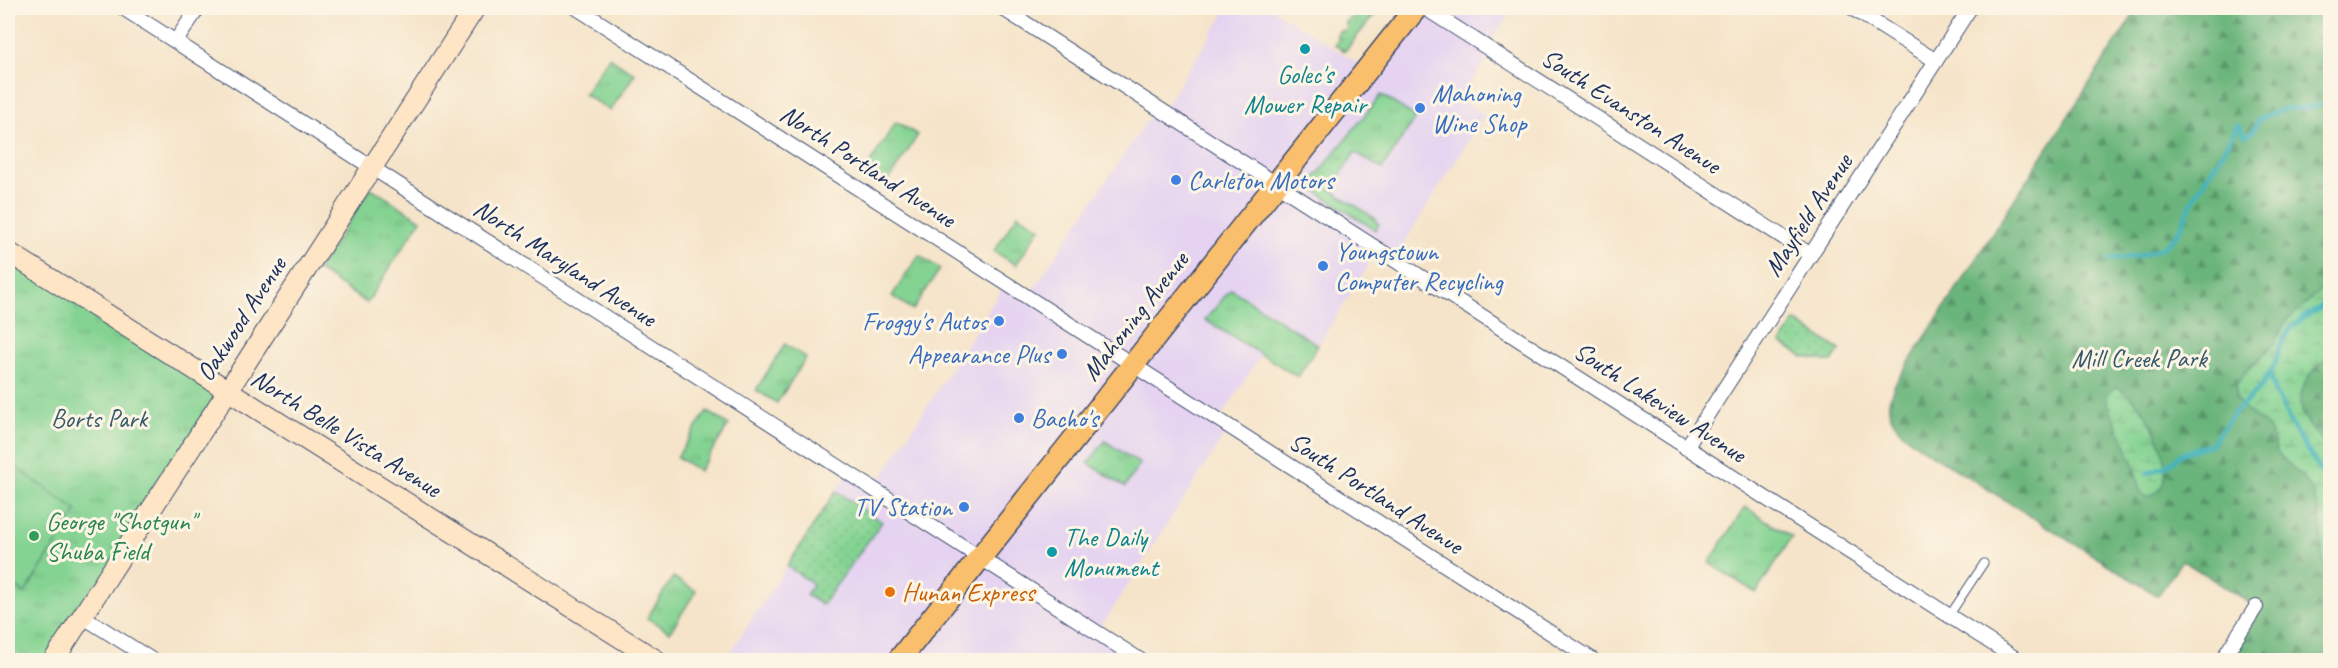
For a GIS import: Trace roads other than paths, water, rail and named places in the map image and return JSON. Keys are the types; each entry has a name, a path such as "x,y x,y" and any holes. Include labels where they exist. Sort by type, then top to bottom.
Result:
{"main road":[{"name":"Mahoning Avenue","path":"899,660 1416,8"}],"street":[{"name":"North Maryland Avenue","path":"123,8 1140,660"},
{"path":"176,41 198,8"},
{"name":"Oakwood Avenue","path":"54,660 475,8"},
{"name":"North Portland Avenue","path":"577,8 1133,365"},
{"name":"South Lakeview Avenue","path":"1002,8 2018,660"},
{"name":"South Evanston Avenue","path":"1425,8 1810,255"},
{"path":"1852,8 1936,61"},
{"name":"Mayfield Avenue","path":"1686,448 1970,8"},
{"name":"North Belle Vista Avenue","path":"8,252 656,660"},
{"name":"South Portland Avenue","path":"1133,365 1593,660"},
{"path":"2222,660 2256,607"},
{"path":"82,616 152,660"}],"lane":[{"path":"1949,616 1984,563"}],"waterway":[{"path":"2109,259 2149,253 2163,247 2174,238 2192,202 2236,127 2240,126 2243,134 2247,135 2253,131 2258,120 2272,113 2286,109 2319,106 2330,102"},
{"path":"2148,473 2166,466 2183,453 2211,444 2235,412 2261,387 2275,364 2279,348 2290,329 2303,318 2330,302"},
{"path":"2270,374 2276,393 2295,431 2330,485"}],"place":[{"name":"Golec's Mower Repair","path":"1305,49"},
{"name":"Mahoning Wine Shop","path":"1420,108"},
{"name":"Carleton Motors","path":"1176,180"},
{"name":"Youngstown Computer Recycling","path":"1323,266"},
{"name":"Froggy's Autos","path":"999,321"},
{"name":"Appearance Plus","path":"1062,354"},
{"name":"Bacho's","path":"1019,418"},
{"name":"TV Station","path":"964,507"},
{"name":"George \"Shotgun\" Shuba Field","path":"34,536"},
{"name":"The Daily Monument","path":"1052,552"},
{"name":"Hunan Express","path":"890,592"}],"park label":[{"name":"Mill Creek Park","path":"2139,358"},
{"name":"Borts Park","path":"99,418"}]}
